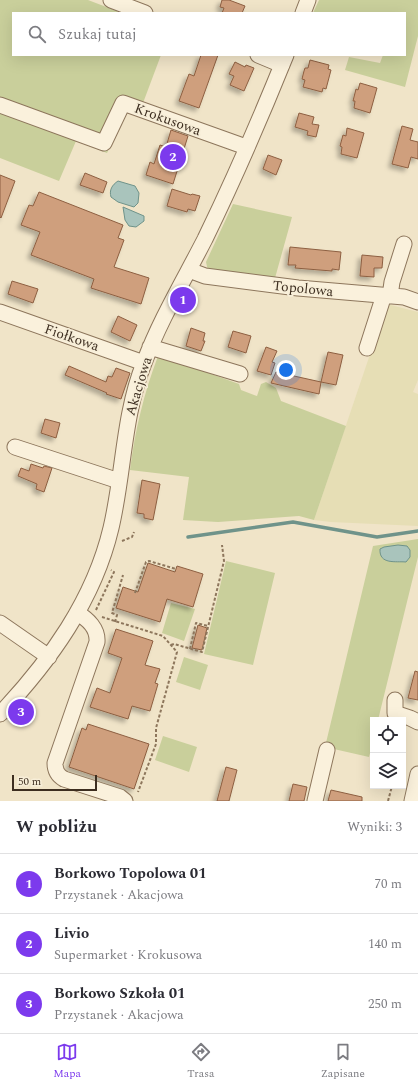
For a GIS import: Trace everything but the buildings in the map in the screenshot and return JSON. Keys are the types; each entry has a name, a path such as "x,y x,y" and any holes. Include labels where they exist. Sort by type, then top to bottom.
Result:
{"street":[{"path":"111,0 142,12"},
{"path":"303,12 308,0"},
{"path":"263,56 284,60"},
{"name":"Akacjowa","path":"0,714 49,657 77,613 102,559 111,528 132,402 150,346 190,270 224,199 284,60"},
{"name":"Krokusowa","path":"0,105 104,143 123,103 246,147"},
{"path":"367,348 392,282 404,244"},
{"name":"Topolowa","path":"190,270 205,276 298,288 404,297 418,302"},
{"name":"Fiołkowa","path":"0,312 144,363"},
{"path":"150,346 240,374"},
{"path":"15,447 119,481"},
{"path":"77,613 85,617 96,632 97,642 55,763 55,769 60,777 64,779 120,797 125,801"},
{"path":"0,623 49,657"},
{"path":"395,700 395,713 418,722"},
{"path":"315,801 327,750"},
{"path":"412,801 418,774"}],"path":[{"path":"117,543 132,537 134,532"},
{"path":"171,644 202,652 224,561 222,546"},
{"path":"135,594 146,562 149,561 176,570"},
{"path":"115,622 117,615 112,613 123,575"},
{"path":"98,616 163,636 177,652 156,728 156,744 138,792"},
{"path":"190,649 196,623 208,626"},
{"path":"388,801 391,789"}],"shaded area":[{"path":"387,304 418,312 418,380 413,392 418,394 418,526 314,520"}],"green space":[{"path":"0,0 88,0 119,12 12,12 12,56 161,56 143,103 125,114 107,153 76,141 59,181 0,158"},
{"path":"319,0 418,0 418,36 405,87 345,70 349,57 380,63 383,56 406,56 406,12 313,12"},
{"path":"233,204 292,217 275,278 208,271 206,262"},
{"path":"158,356 239,384 241,390 257,396 261,384 266,382 276,388 281,401 346,426 314,520 299,516 218,522 183,520 189,477 130,470 141,412 148,384"},
{"path":"418,539 418,557 379,717 370,717 369,757 325,747 373,546"},
{"path":"226,561 275,573 253,665 204,654"},
{"path":"171,603 195,609 184,641 162,633"},
{"path":"184,657 208,665 200,690 176,682"},
{"path":"163,736 197,747 189,772 155,760"}],"water":[{"path":"118,181 135,186 139,193 138,203 134,207 118,202 111,197 110,192 114,184"},
{"path":"123,207 144,216 144,221 136,227 129,226 125,220"},
{"path":"398,545 407,546 410,550 410,557 406,562 393,562 382,558 380,549"}],"waterway":[{"path":"188,537 293,522 377,537 418,531"}],"place":[{"name":"Livio","path":"173,157"},
{"name":"Borkowo Topolowa 01","path":"183,300"},
{"name":"Borkowo Szkoła 01","path":"21,712"}]}
